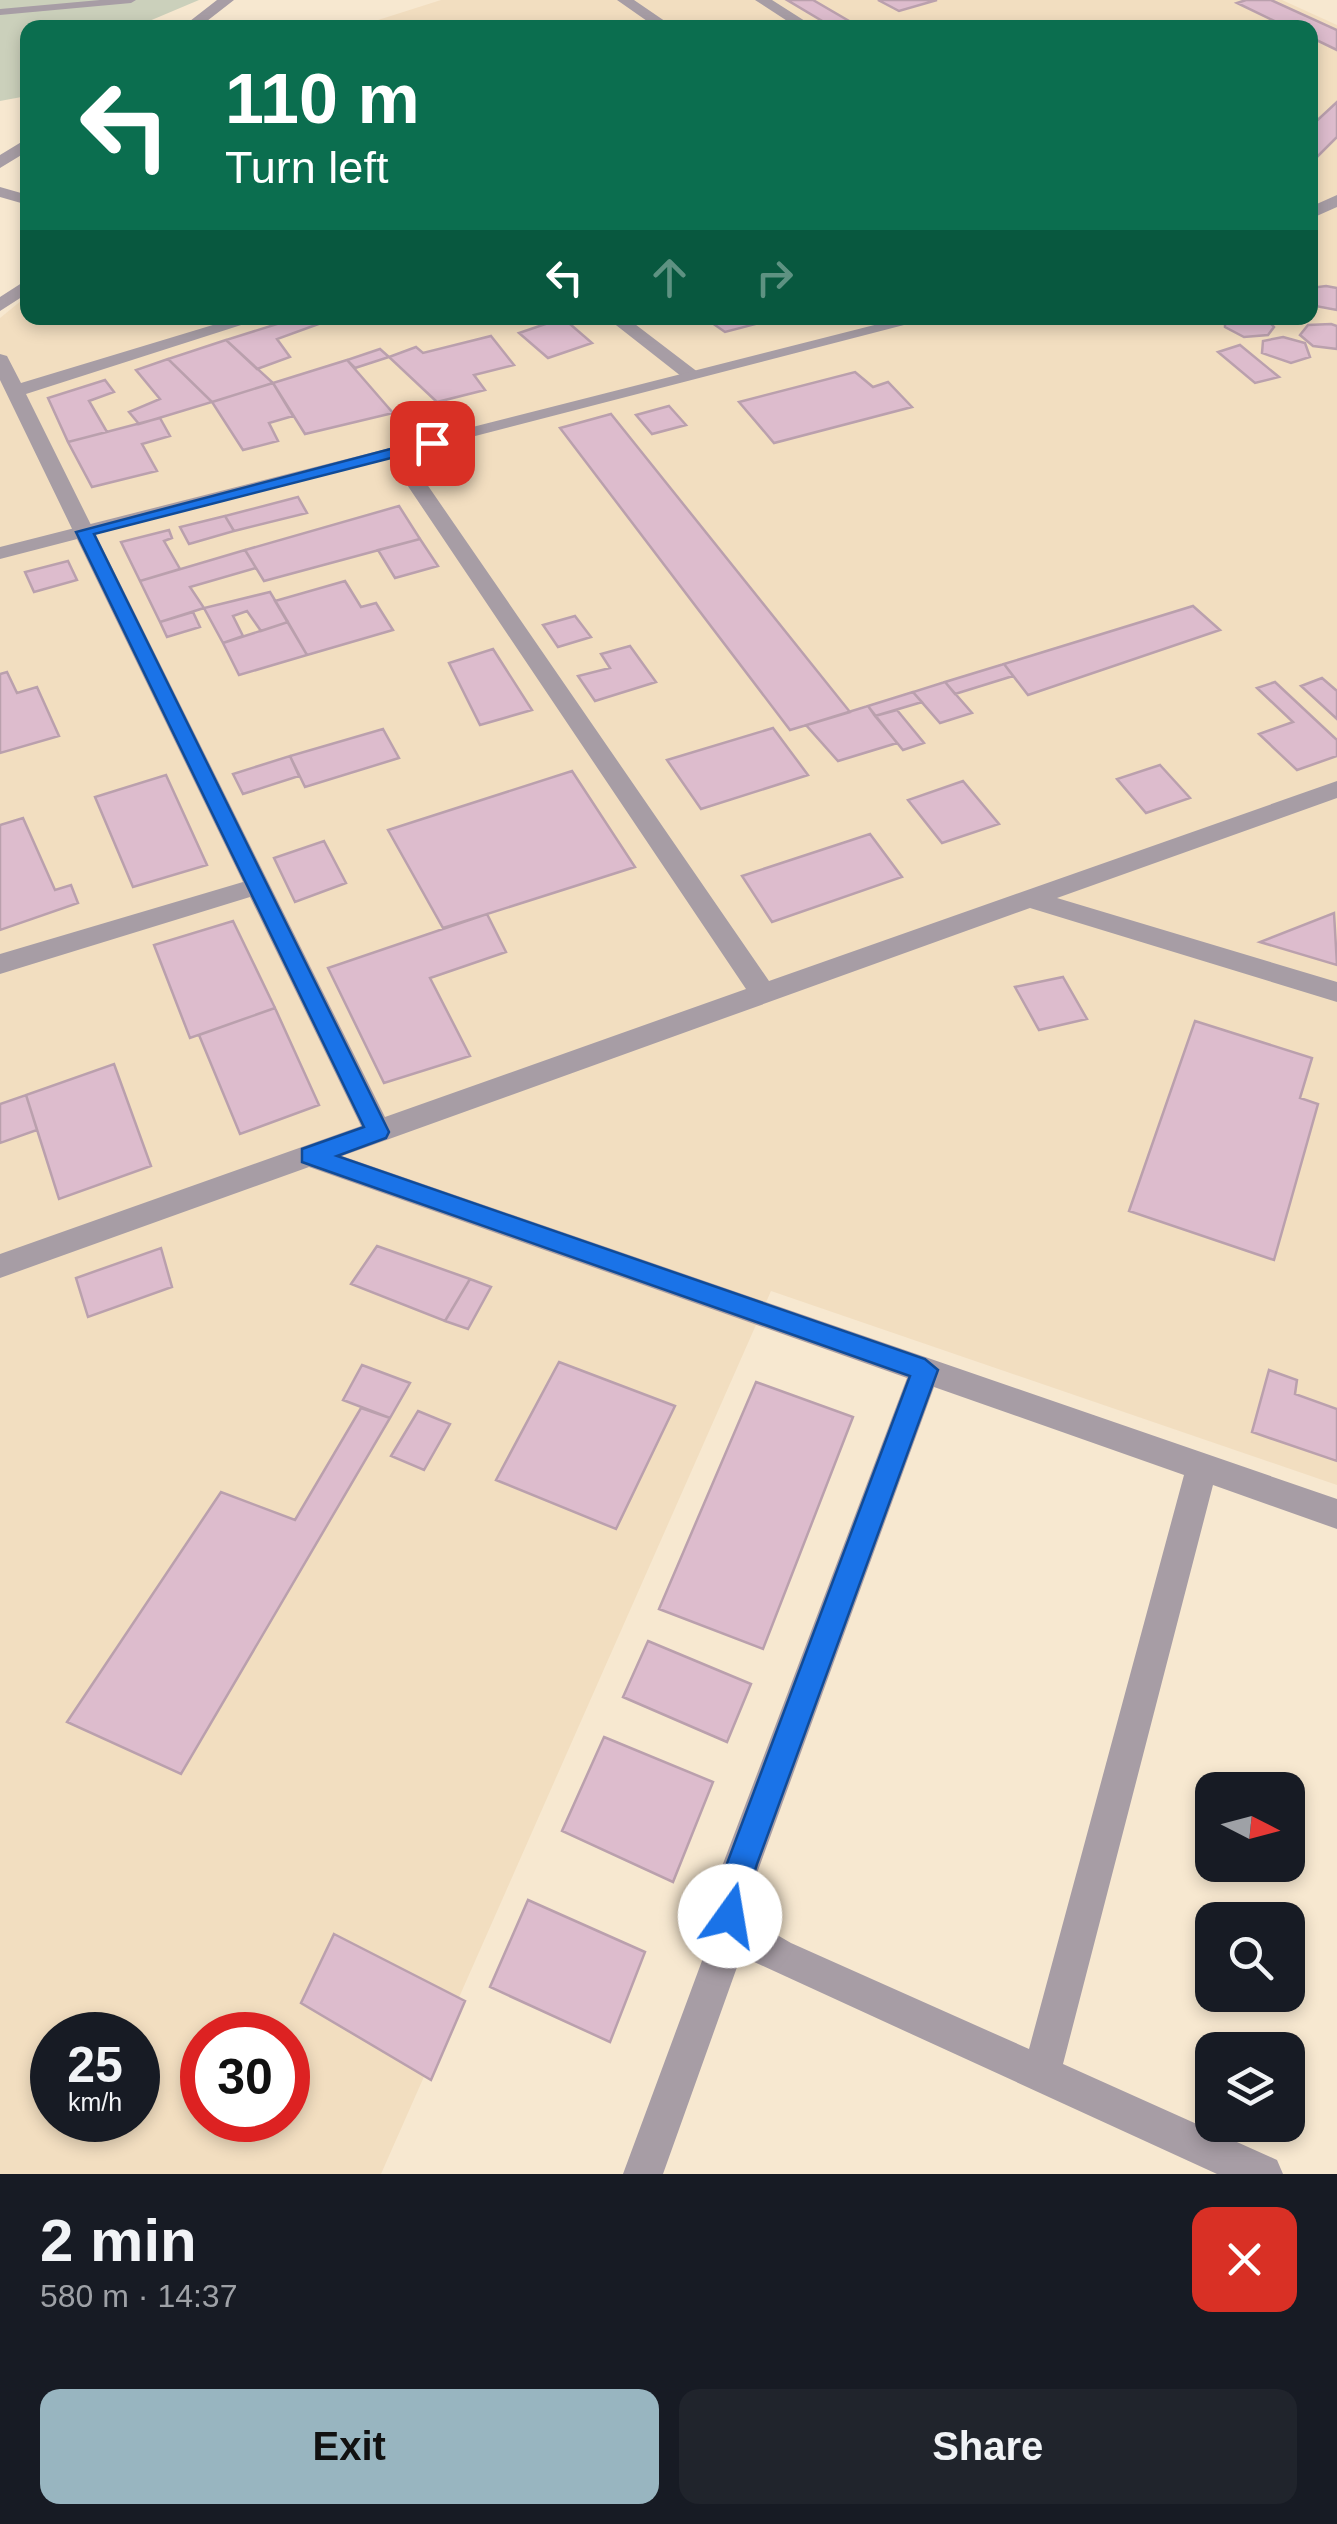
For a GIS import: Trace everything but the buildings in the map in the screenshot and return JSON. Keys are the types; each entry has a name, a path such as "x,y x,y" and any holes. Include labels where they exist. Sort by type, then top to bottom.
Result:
{"street":[{"path":"199,20 226,0"},
{"path":"624,0 655,20"},
{"path":"762,0 796,20"},
{"path":"0,306 20,290"},
{"path":"16,391 231,325"},
{"path":"625,325 693,376"},
{"path":"0,553 894,325"},
{"path":"0,360 378,1132"},
{"path":"395,452 763,994"},
{"path":"0,1266 1337,790"},
{"path":"0,964 258,886"},
{"path":"1029,899 1337,992"},
{"path":"310,1156 1337,1514"},
{"path":"643,2174 733,1926 730,1898 925,1370"},
{"path":"1041,2075 1202,1466"},
{"path":"733,1926 738,1933 778,1956 1263,2174"}],"lane":[{"path":"0,12 131,0"}],"shaded area":[{"path":"441,0 1282,0 1337,25 1337,1485 771,1291 381,2174 0,2174 0,318 20,302 20,325 1318,325 1318,20 378,20"}],"green space":[{"path":"0,0 199,0 152,20 20,20 20,97 0,101"}],"route":[{"path":"432,443 84,532 378,1132 310,1156 925,1370 742,1864 730,1898 730,1916"}]}
